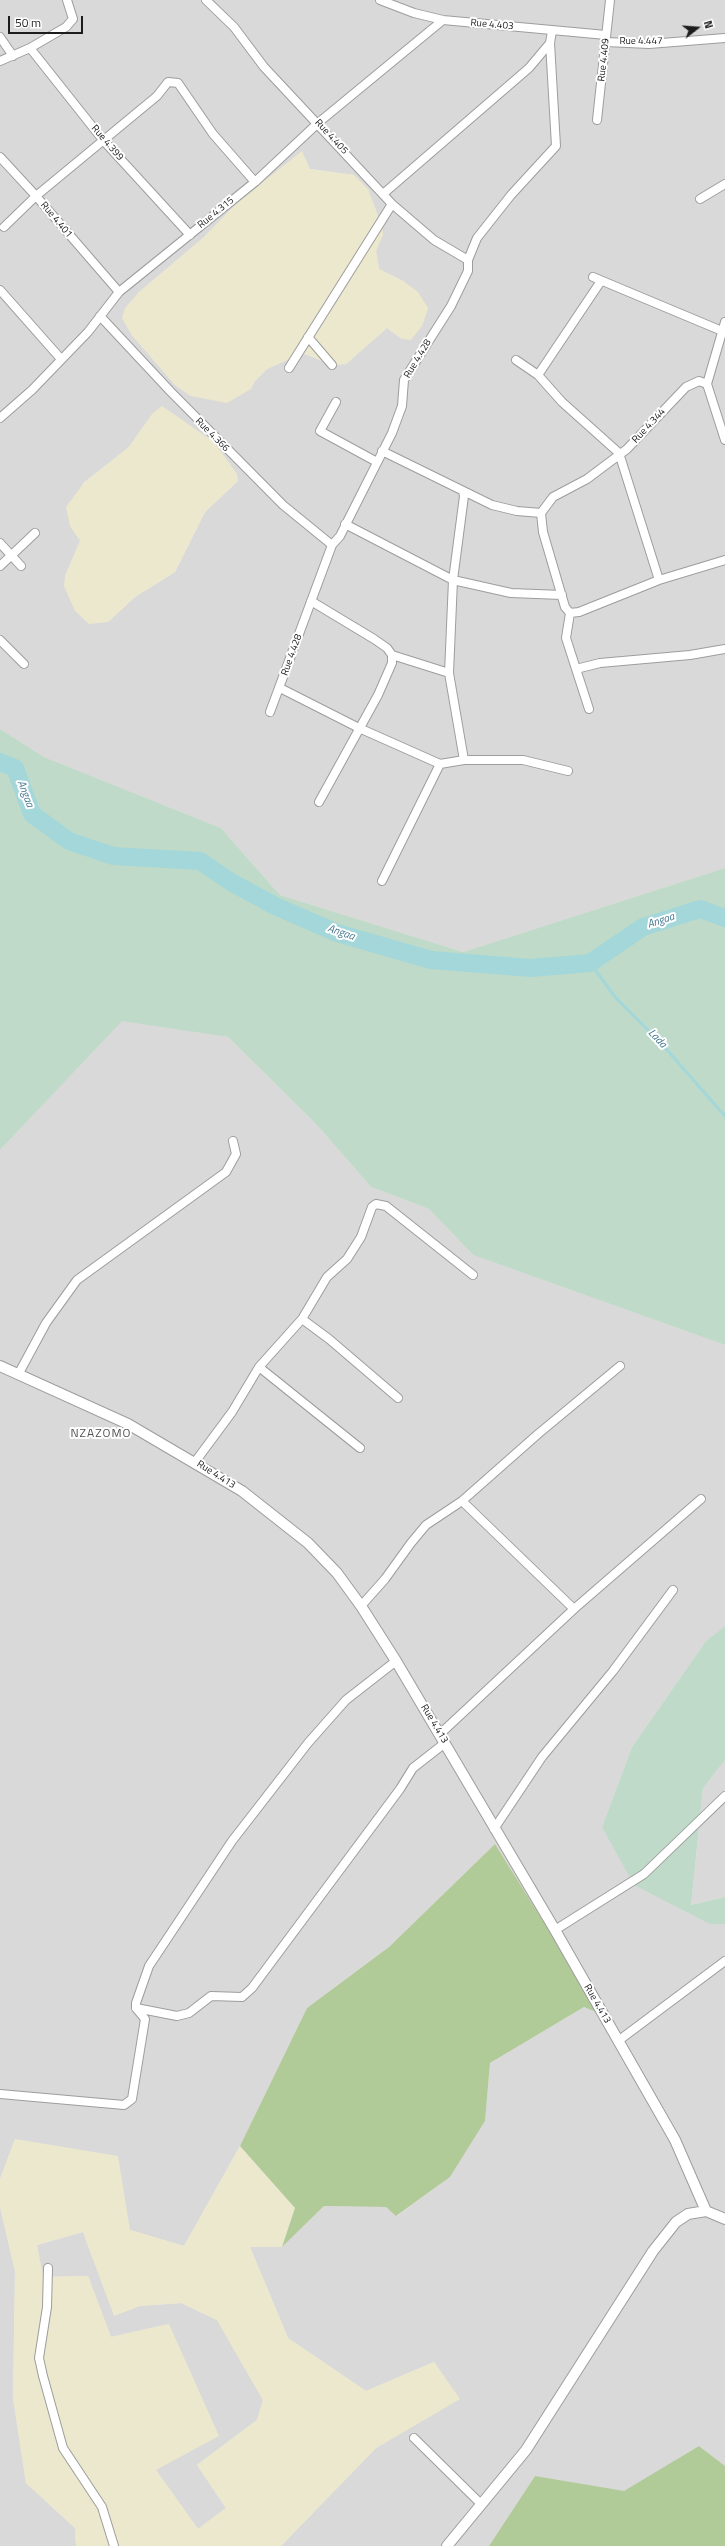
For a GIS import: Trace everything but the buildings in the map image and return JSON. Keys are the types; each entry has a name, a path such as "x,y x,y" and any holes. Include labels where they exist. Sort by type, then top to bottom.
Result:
{"street":[{"path":"0,60 30,48 66,27 73,19 67,0"},
{"name":"Rue 4.405","path":"206,0 234,27 264,67 318,123 392,204 434,240 468,260"},
{"name":"Rue 4.403","path":"380,0 414,13 443,20 606,38"},
{"name":"Rue 4.409","path":"598,120 610,0"},
{"name":"Rue 4.315","path":"0,418 61,359 100,316 119,292 255,182 318,123 443,20"},
{"name":"Rue 4.428","path":"270,712 332,545 340,536 382,451 402,406 404,380 451,306 468,271 468,260 476,238 511,195 556,146 550,43 552,31"},
{"path":"0,37 13,56"},
{"name":"Rue 4.447","path":"606,38 649,44 725,38"},
{"path":"383,194 528,68 550,43"},
{"name":"Rue 4.399","path":"30,48 103,140 190,234"},
{"name":"Rue 4.401","path":"119,292 36,196 157,96 168,82 174,81 213,134 255,182"},
{"path":"0,157 36,196 4,227"},
{"path":"700,199 725,184"},
{"path":"289,368 392,204"},
{"path":"593,277 722,331"},
{"path":"538,375 601,281"},
{"path":"0,290 61,359"},
{"name":"Rue 4.366","path":"100,316 171,392 283,505 332,545"},
{"path":"725,322 707,384 725,440"},
{"path":"308,338 332,365"},
{"path":"516,360 538,375 562,402 619,452 659,580"},
{"name":"Rue 4.344","path":"541,513 553,497 587,479 619,452 627,449 686,387 699,381 707,384"},
{"path":"336,402 320,431 376,462"},
{"path":"382,451 456,485 463,491 492,505 517,511 541,513 543,532 565,607 570,613 566,638 589,709"},
{"path":"463,491 464,496 453,580 449,673 464,760"},
{"path":"345,524 453,580 511,593 562,595"},
{"path":"0,566 35,532"},
{"path":"0,543 21,566"},
{"path":"570,613 579,612 659,580 725,560"},
{"path":"311,601 374,639 387,648 392,655 392,663 380,688 319,802"},
{"path":"0,640 24,664"},
{"path":"576,669 600,663 690,655 725,649"},
{"path":"392,655 449,673"},
{"path":"280,688 359,728 440,764 464,760 523,760 568,771"},
{"path":"382,881 440,764"},
{"path":"20,1374 46,1323 76,1280 226,1172 236,1154 233,1141"},
{"path":"195,1462 232,1412 259,1366 302,1319 320,1286 347,1259 362,1237 372,1207 376,1204 386,1206 473,1275"},
{"path":"302,1319 330,1339 398,1398"},
{"name":"Rue 4.413","path":"0,1366 128,1424 242,1490 308,1542 337,1573 362,1606 396,1661 443,1738 494,1829 555,1930 674,2140 706,2211"},
{"path":"259,1366 360,1448"},
{"path":"362,1606 397,1565 411,1543 426,1525 462,1501 538,1434 620,1366"},
{"path":"136,2008 177,2016 189,2013 210,1996 242,1997 252,1988 400,1789 413,1768 574,1609 702,1499"},
{"path":"462,1501 574,1609"},
{"path":"494,1829 542,1757 613,1671 673,1590"},
{"path":"0,2094 124,2105 132,2099 145,2019 136,2008 136,2003 149,1966 232,1841 308,1743 346,1700 396,1661"},
{"path":"555,1930 644,1874 725,1796"},
{"path":"618,2041 725,1961"},
{"path":"447,2546 526,2450 653,2251 676,2222 688,2214 706,2211 725,2219"},
{"path":"48,2268 47,2307 39,2358 43,2376 63,2448 102,2507 114,2546"},
{"path":"414,2438 481,2504"}],"shaded area":[{"path":"0,0 725,0 725,868 463,952 280,895 221,828 44,757 0,729","holes":["310,169 354,175 378,245 376,251 379,269 403,281 428,308 422,326 402,339 387,328 346,364 332,365 305,354 296,356 267,369 255,381 191,396 175,385 131,334 138,293 204,237 238,202","153,413 238,481 205,512 175,572 135,597 108,622 65,576 80,541 83,483 129,447"]},
{"path":"302,151 310,169 354,175 368,189 382,226 383,235 376,251 379,269 403,281 418,292 428,308 422,326 411,340 402,339 387,328 346,364 332,365 306,354 296,356 267,369 255,381 251,389 227,403 191,396 175,385 131,334 122,318 125,308 138,293 204,237 238,202"},
{"path":"162,406 214,442 237,474 238,481 205,512 175,572 135,597 108,622 89,624 75,611 64,586 65,576 80,541 70,526 66,507 83,484 129,447 153,413"},
{"path":"122,1020 228,1037 316,1124 371,1187 429,1209 473,1255 725,1345 725,1626 706,1641 632,1747 602,1827 710,1924 725,1924 725,2466 699,2446 624,2492 535,2476 489,2546 281,2546 376,2448 459,2399 434,2362 366,2391 288,2338 250,2247 282,2247 324,2206 386,2207 397,2216 450,2177 485,2121 490,2063 584,2007 600,2013 495,1844 389,1947 307,2008 240,2146 184,2246 130,2230 15,2139 0,2179 0,1150"},
{"path":"725,1760 725,1897 691,1905 703,1788"},
{"path":"15,2139 118,2156 130,2230 184,2246 240,2146 295,2208 282,2247 250,2247 288,2338 366,2391 434,2362 460,2399 376,2448 281,2546 76,2546 75,2528 26,2483 13,2398 15,2271 0,2207 0,2179","holes":["83,2232 114,2316 140,2306 181,2303 217,2320 263,2400 257,2420 197,2465 226,2508 198,2529 156,2470 219,2436 169,2324 111,2337 88,2276 43,2277 37,2245"]},
{"path":"0,2207 15,2271 13,2398 26,2483 75,2528 76,2546 0,2546"},
{"path":"83,2232 114,2315 140,2306 181,2303 217,2320 263,2400 257,2420 197,2465 226,2508 198,2529 156,2470 169,2324 111,2337 88,2276 43,2277 37,2245"}],"green space":[{"path":"0,729 44,757 221,828 280,895 463,952 725,868 725,1345 473,1255 429,1209 371,1187 316,1124 228,1037 122,1021 0,1150"},
{"path":"725,1626 725,1760 703,1788 691,1905 725,1897 725,1924 710,1924 634,1885 602,1827 632,1747 706,1641"},
{"path":"495,1844 601,2014 584,2007 490,2063 485,2121 450,2177 396,2216 386,2207 324,2206 282,2247 295,2208 240,2146 307,2008 389,1947"},
{"path":"699,2446 725,2466 725,2546 489,2546 535,2476 624,2491"}],"waterway":[{"name":"Angaa","path":"0,762 15,768 32,814 69,841 113,856 200,861 231,882 275,906 337,933 431,960 531,968 590,963 643,927 700,909 725,918"},
{"name":"Lada","path":"590,963 616,998 660,1042 725,1116"}],"district":[{"name":"NZAZOMO","path":"101,1434"}]}
